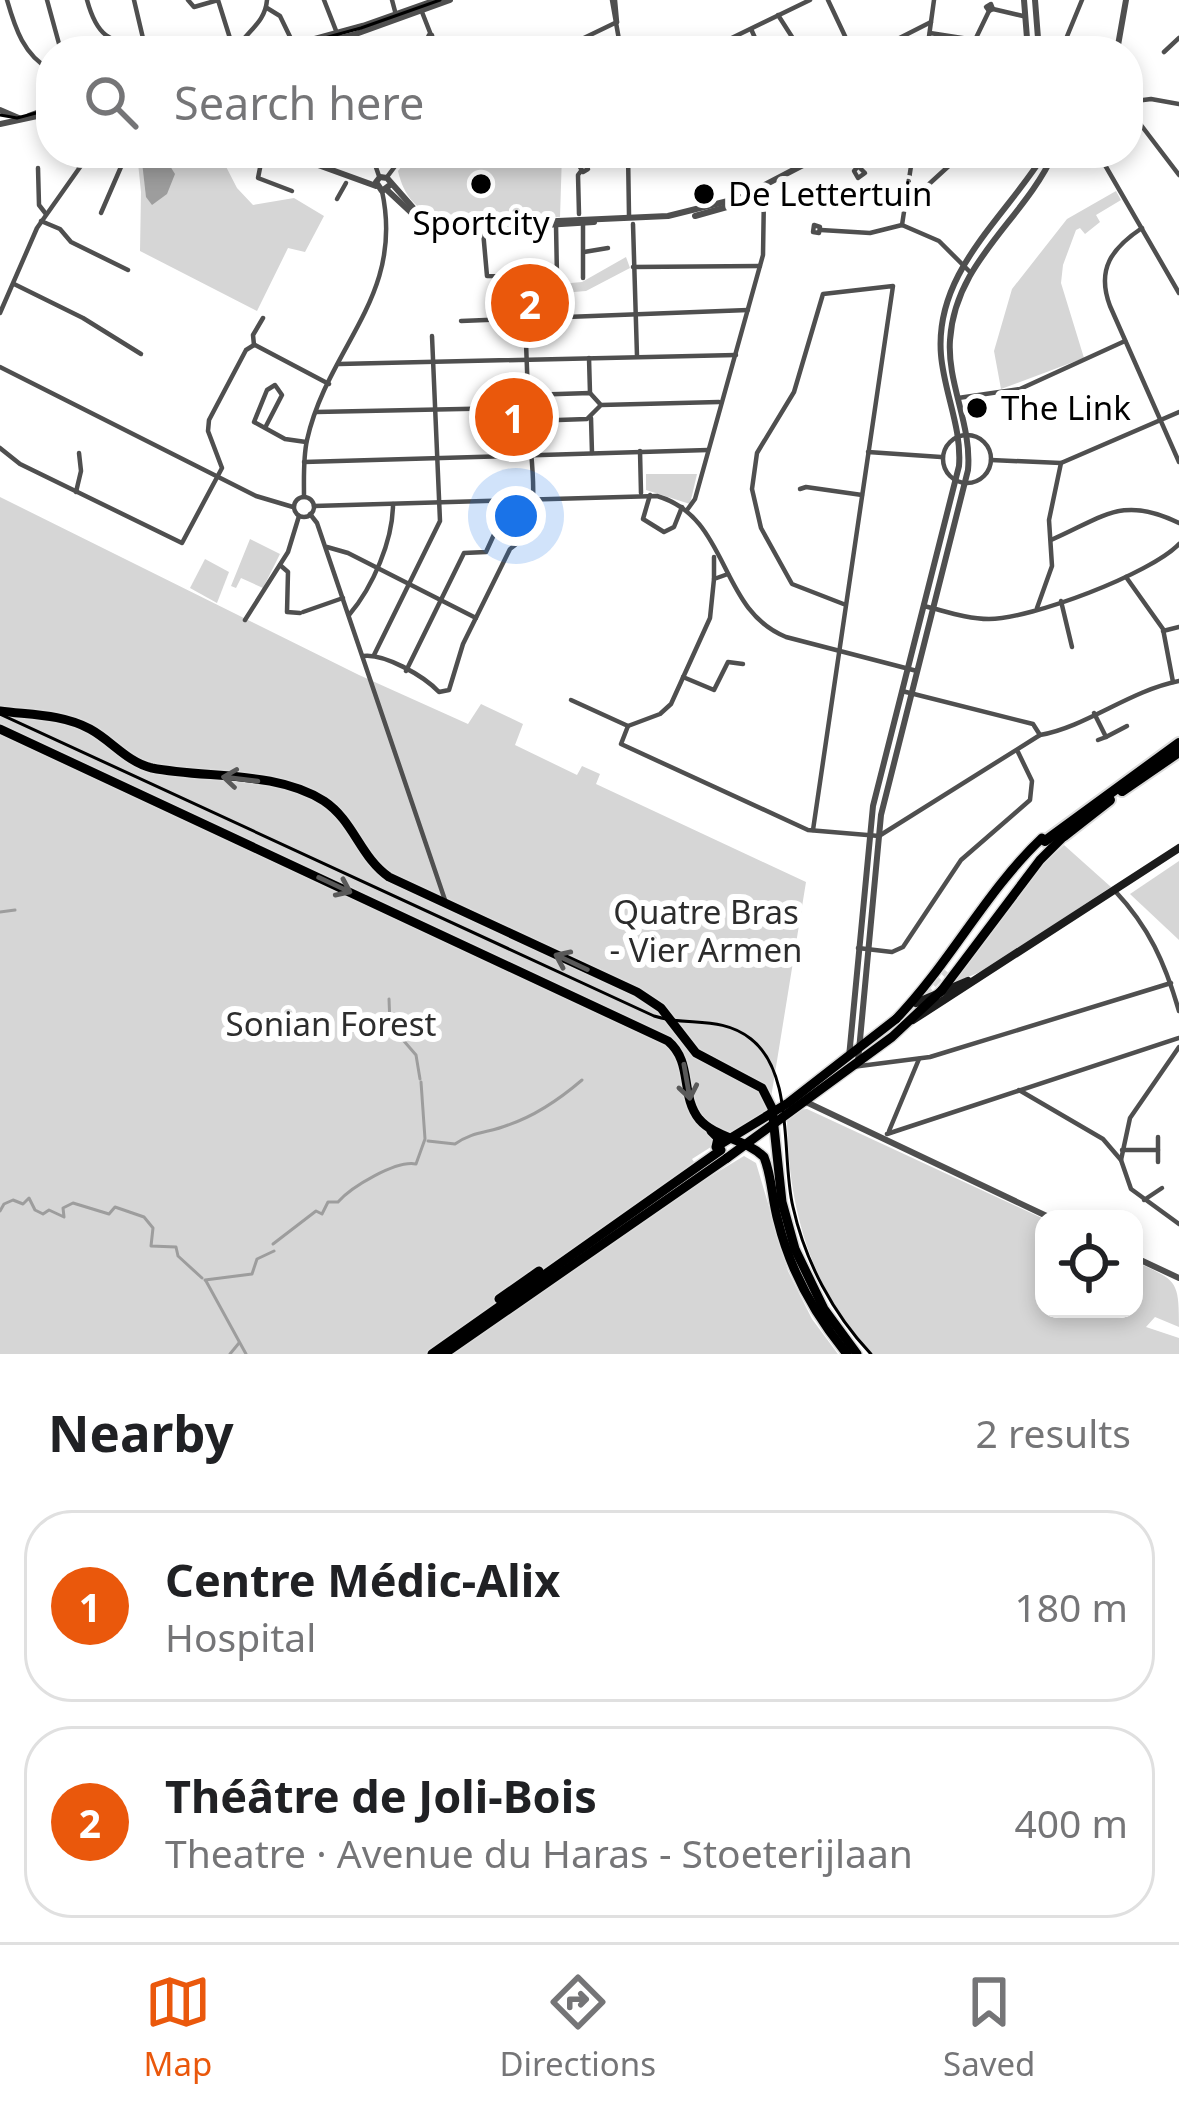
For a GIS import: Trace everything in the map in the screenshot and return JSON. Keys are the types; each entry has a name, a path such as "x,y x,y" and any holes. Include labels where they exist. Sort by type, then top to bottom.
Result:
{"highway":[{"path":"1044,839 1179,743"},
{"path":"1063,835 1179,752"}],"main road":[{"path":"0,711 40,714 82,726 146,766 281,784 308,792 338,812 383,873 652,1000 696,1053 758,1084 770,1101 776,1115 782,1202 795,1249 824,1309 857,1354"},
{"path":"0,729 664,1038 681,1055 693,1109 723,1148"},
{"path":"913,1020 948,981 1022,874 1063,835"},
{"path":"948,981 1044,839"},
{"path":"896,1019 927,985 1013,868 1044,839"},
{"path":"438,1353 723,1148 1179,848"},
{"path":"854,1060 922,998 948,981 991,970"},
{"path":"776,1115 748,1131 748,1145 767,1163 778,1223 797,1275 818,1315 847,1354"},
{"path":"723,1148 748,1145"},
{"path":"723,1148 748,1145"}],"street":[{"path":"8,0 14,26 36,57"},
{"path":"47,0 57,36"},
{"path":"87,0 103,36"},
{"path":"134,0 143,36"},
{"path":"188,0 194,7 218,0 229,36"},
{"path":"324,0 338,36 450,0"},
{"path":"392,0 396,15"},
{"path":"358,31 434,0"},
{"path":"613,0 617,36"},
{"path":"736,36 810,0"},
{"path":"930,34 934,0"},
{"path":"1035,0 1039,36"},
{"path":"1067,36 1082,0"},
{"path":"1120,36 1126,0"},
{"path":"827,3 844,36"},
{"path":"246,36 261,23 267,4 280,16 288,36"},
{"path":"978,36 991,10 1024,8"},
{"path":"422,12 431,34"},
{"path":"782,14 793,36"},
{"path":"907,36 931,22"},
{"path":"588,36 613,24"},
{"path":"750,29 754,36"},
{"path":"358,31 363,36"},
{"path":"918,31 936,36"},
{"path":"1164,52 1179,38"},
{"path":"1143,101 1178,102"},
{"path":"0,110 27,119"},
{"path":"0,124 36,116"},
{"path":"1143,126 1179,175"},
{"path":"38,168 43,218 71,242 128,270"},
{"path":"0,314 43,218 78,168"},
{"path":"101,213 120,168"},
{"path":"260,168 258,178 292,191"},
{"path":"326,168 383,185 423,217 445,226 631,220"},
{"path":"377,168 389,231 382,273 306,442 304,496 314,506 650,495 685,508 710,534 743,604 766,627 786,637 913,670"},
{"path":"383,185 395,168"},
{"path":"579,214 583,168"},
{"path":"629,168 637,356"},
{"path":"383,185 430,226 454,231 687,214 759,191 797,168"},
{"path":"759,191 797,168"},
{"path":"902,225 911,168"},
{"path":"905,206 947,168"},
{"path":"913,670 924,606 961,481 950,341 956,304 966,270 1035,168"},
{"path":"966,270 1046,168"},
{"path":"1107,168 1179,293"},
{"path":"337,199 348,177"},
{"path":"650,495 643,519 664,532 674,527 695,499 761,266 759,191"},
{"path":"583,224 583,278"},
{"path":"481,228 488,276 557,277 556,225"},
{"path":"821,230 870,233 902,225 939,241 966,270"},
{"path":"1142,228 1117,247 1104,274 1106,296 1179,462"},
{"path":"584,252 608,248"},
{"path":"633,267 761,266"},
{"path":"14,284 141,354"},
{"path":"813,830 840,651 893,286 823,294 794,392 764,437 752,472 761,527 789,580 800,590 847,602"},
{"path":"460,321 748,310"},
{"path":"525,317 528,395"},
{"path":"254,345 253,335 263,318"},
{"path":"374,655 440,521 432,336"},
{"path":"954,399 1020,388 1125,341"},
{"path":"254,345 329,384"},
{"path":"0,448 20,464 180,543 222,465 208,430 209,420 246,350 254,345"},
{"path":"339,364 736,355"},
{"path":"589,358 590,393 601,405 721,403"},
{"path":"0,367 267,501 293,507 299,516"},
{"path":"266,426 282,395 275,385 268,388 253,416 255,423 285,440 306,442"},
{"path":"316,412 515,408 528,395 590,393"},
{"path":"854,1060 858,948 874,835 907,692 934,608 968,435 954,399"},
{"path":"592,452 592,418 601,405"},
{"path":"363,656 374,655 439,692 447,692 509,549 520,541 532,518 529,421 515,408"},
{"path":"991,460 1061,463 1179,412"},
{"path":"529,421 592,418"},
{"path":"968,435 982,440 991,460 982,477 961,481 946,470 943,457 957,437 968,435"},
{"path":"304,462 708,450"},
{"path":"640,451 641,494"},
{"path":"868,452 943,457"},
{"path":"76,492 79,453"},
{"path":"1036,610 1052,566 1049,520 1061,463"},
{"path":"800,489 862,495"},
{"path":"293,507 304,496"},
{"path":"406,671 464,553 486,552 503,515 502,500"},
{"path":"349,615 393,530 393,504"},
{"path":"310,514 314,506"},
{"path":"1051,540 1127,508 1148,508 1179,523"},
{"path":"299,516 310,514"},
{"path":"310,514 326,547 446,903"},
{"path":"245,620 288,552 299,516"},
{"path":"924,606 993,619 1036,610 1126,577 1165,559 1179,544"},
{"path":"326,547 349,553 476,617"},
{"path":"713,557 710,618 683,677 666,710 628,726 621,744 813,830 874,835 1040,735 1176,682 1163,631 1126,577"},
{"path":"280,565 288,572 287,612 343,598"},
{"path":"714,579 728,574"},
{"path":"1061,601 1072,647"},
{"path":"1163,631 1179,627"},
{"path":"714,690 728,662 743,664"},
{"path":"683,677 714,690 720,699"},
{"path":"907,692 1033,724 1040,735"},
{"path":"571,700 628,726"},
{"path":"1094,712 1106,736"},
{"path":"1098,740 1127,726"},
{"path":"858,948 892,952 903,947 961,860 1028,804 1032,781 1017,750"},
{"path":"854,1060 869,949 874,835"},
{"path":"1114,890 1149,932 1179,1011"},
{"path":"862,905 872,906"},
{"path":"854,1060 919,1059 1171,983"},
{"path":"861,1034 869,1039 880,1034"},
{"path":"886,1137 1019,1090 1179,1042"},
{"path":"1121,1160 1130,1118 1179,1042"},
{"path":"886,1137 919,1059"},
{"path":"1019,1090 1103,1139 1121,1160 1131,1189 1179,1224"},
{"path":"803,1097 810,1106 886,1137 1035,1210"},
{"path":"1158,1137 1158,1162"},
{"path":"1122,1150 1158,1150"},
{"path":"1144,1200 1162,1189"},
{"path":"1143,1261 1179,1278"}],"green space":[{"path":"139,168 227,168 253,205 294,198 324,216 305,252 288,248 257,311 140,251"},
{"name":"Sportcity","path":"562,168 560,217 441,221 418,207 398,171"},
{"path":"1116,191 1121,200 1096,215 1100,222 1085,234 1076,230 1063,265 1061,283 1084,358 1001,389 994,351 1012,289 1067,219"},
{"path":"626,257 630,268 586,291 549,294 549,285 582,282"},
{"path":"646,474 697,474 690,504 646,490"},
{"name":"Sonian Forest","path":"0,497 468,724 481,704 523,724 515,745 577,775 582,766 600,774 596,784 806,882 769,1110 692,1159 706,1179 744,1156 756,1163 788,1271 812,1319 838,1354 0,1354"},
{"path":"250,539 280,554 263,588 241,578 236,588 231,586"},
{"path":"205,559 229,572 217,603 190,588"},
{"path":"1064,845 1111,887 987,969 952,984 1029,877"},
{"path":"1179,861 1179,940 1130,894"},
{"path":"807,1109 1035,1215 1035,1318 1143,1318 1143,1266 1167,1278 1176,1290 1179,1327 1155,1317 1146,1327 1179,1338 1179,1354 873,1354 833,1303 807,1245 788,1151 787,1119"}],"shaded area":[{"path":"143,168 171,168 175,174 167,194 152,205 146,197"}],"waterway":[{"path":"0,912 15,910"},
{"path":"389,999 394,1029"},
{"path":"397,1033 416,1055 420,1079"},
{"path":"428,1141 455,1144 501,1128 547,1106 582,1080"},
{"path":"273,1244 316,1211 322,1214 328,1202 338,1202 374,1176 416,1164 425,1139 421,1082"},
{"path":"0,1211 4,1204 13,1200 23,1204 29,1198 35,1210 64,1217 63,1208 73,1203 109,1214 115,1207 144,1217 153,1228 151,1246 176,1247 178,1256 202,1278"},
{"path":"205,1280 252,1274 257,1259 274,1251"},
{"path":"206,1281 246,1354"},
{"path":"230,1354 239,1343"}],"tunnel":[{"path":"896,1024 945,970"},
{"path":"844,1064 883,1034"}],"tram line":[{"path":"332,36 440,0"},
{"path":"0,115 17,118 36,113"},
{"path":"0,714 654,1016 716,1024 751,1039 765,1054 780,1094 793,1207 805,1247 833,1304 871,1354"}],"place":[{"name":"Sportcity","path":"481,184"},
{"name":"De Lettertuin","path":"704,194"},
{"name":"Théâtre de Joli-Bois","path":"530,303"},
{"name":"The Link","path":"977,408"},
{"name":"Centre Médic-Alix","path":"514,417"}],"park label":[{"name":"Quatre Bras - Vier Armen","path":"706,931"}]}
